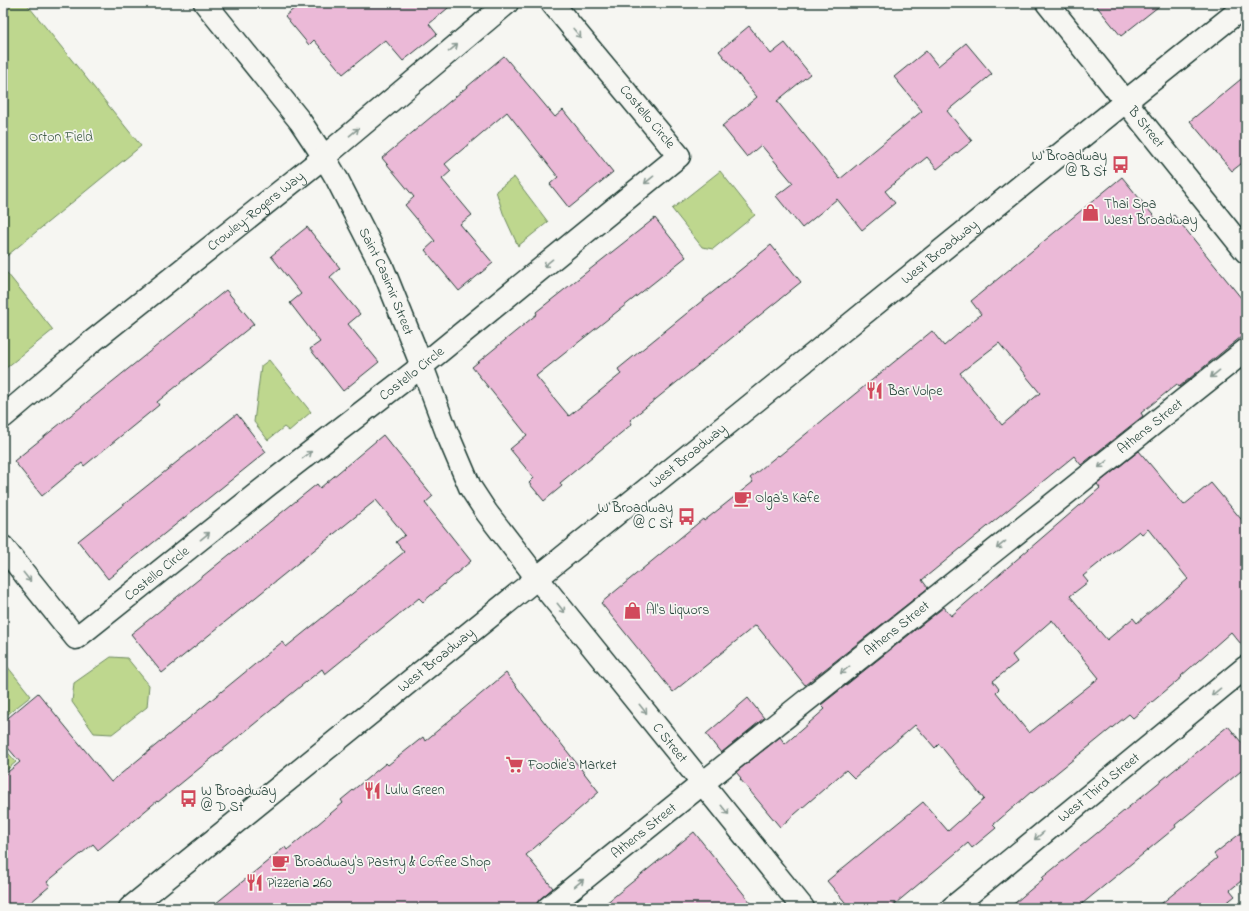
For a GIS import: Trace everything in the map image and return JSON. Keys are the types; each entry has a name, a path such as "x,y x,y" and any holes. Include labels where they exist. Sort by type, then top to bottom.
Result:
{"street":[{"name":"Saint Casimir Street","path":"205,3 300,120 324,157 383,269 447,433 470,486 487,513 537,578"},
{"name":"Crowley-Rogers Way","path":"3,417 89,344 324,157 507,3"},
{"name":"Costello Circle","path":"3,547 76,638 268,485 422,366 679,156 552,3"},
{"name":"B Street","path":"1047,3 1246,252"},
{"name":"West Broadway","path":"130,908 1246,5"},
{"name":"Athens Street","path":"548,908 702,783 1246,350"},
{"name":"C Street","path":"537,578 803,908"},
{"name":"West Third Street","path":"952,908 1246,667"}],"green space":[{"name":"Orton Field","path":"3,3 26,3 141,146 3,259"},
{"path":"720,171 755,215 713,249 702,247 672,209"},
{"path":"514,177 548,222 518,246 503,213 496,191"},
{"path":"3,268 53,330 6,368 3,364"},
{"path":"269,360 311,412 289,431 284,427 268,440 254,422 261,366"},
{"path":"111,657 127,658 149,685 147,707 112,734 94,733 72,702 74,683"},
{"path":"3,661 31,696 3,718"},
{"path":"3,747 16,762 3,773"}],"building":[{"path":"301,3 454,3 429,24 437,34 403,61 385,40 343,74 314,40 309,45 285,16"},
{"path":"1094,3 1163,3 1121,36"},
{"path":"749,26 771,54 785,43 810,74 777,101 840,179 922,111 894,77 926,51 938,66 966,43 992,74 947,111 972,141 937,169 927,157 885,191 895,203 862,230 837,199 802,228 776,196 793,183 761,145 747,157 722,126 757,97 719,51"},
{"path":"504,56 555,117 563,110 613,172 569,208 550,184 558,177 507,112 445,164 451,171 442,179 472,215 460,224 493,263 459,291 425,250 435,241 405,205 414,197 382,158"},
{"path":"1246,75 1246,160 1232,171 1190,121"},
{"path":"1122,177 1161,225 1174,215 1246,304 1246,333 1179,387 1177,384 1141,413 1143,416 1081,465 1074,456 922,580 928,588 805,685 756,625 673,692 601,603 703,519 704,521 753,482 750,478 932,331 944,346 981,314 971,301","holes":["999,343 1040,393 1002,425 960,373"]},
{"path":"655,218 686,257 536,376 569,416 621,374 618,369 771,245 801,282 630,420 632,424 560,483 562,486 544,501 529,483 534,478 510,449 527,435 472,367 537,314 536,312"},
{"path":"307,227 340,268 330,277 360,314 348,324 379,362 343,391 310,349 320,342 290,303 301,294 271,256"},
{"path":"226,290 254,324 157,402 159,405 84,466 82,463 42,496 14,461"},
{"path":"237,414 266,452 108,579 78,541"},
{"path":"383,435 433,496 425,503 471,561 423,602 419,598 325,674 322,669 98,850 93,844 47,882 50,886 24,908 3,908 3,776 20,762 3,742 3,722 38,693 111,782 282,642 286,647 404,552 396,542 405,535 376,500 162,673 131,634 317,484 320,488"},
{"path":"1139,451 1184,505 1211,483 1246,525 1246,650 1231,632 1181,676 1182,677 1133,718 1129,714 1032,793 1031,792 993,825 996,828 972,848 968,843 890,908 850,908 827,881 923,802 948,831 984,799 939,744 935,748 915,725 854,778 846,770 780,827 740,779 741,778 736,772 780,737 785,744 825,709 821,705 944,607 951,616 1100,488 1097,484","holes":["1148,529 1188,579 1137,623 1133,618 1107,640 1070,596 1088,582 1083,576 1139,531 1142,534","1052,620 1099,678 1029,733 996,692 999,689 993,681 1017,662 1012,655"]},
{"path":"506,673 599,792 526,855 553,888 540,899 536,908 210,908 285,847 287,850 343,803 341,800 386,763 388,765 423,737 425,741"},
{"path":"748,698 764,718 721,753 706,734"},
{"path":"1228,726 1246,748 1246,767 1175,825 1176,827 1077,908 1009,908 1043,879 1042,878"},
{"path":"1246,829 1246,877 1230,890 1235,896 1220,908 1156,908 1217,858 1214,854"},
{"path":"694,832 755,908 600,908"}],"place":[{"name":"W Broadway @ B St","path":"1120,164"},
{"name":"Thai Spa West Broadway","path":"1091,212"},
{"name":"Bar Volpe","path":"875,391"},
{"name":"Olga's Kafe","path":"742,498"},
{"name":"W Broadway @ C St","path":"686,516"},
{"name":"Al's Liquors","path":"633,610"},
{"name":"Foodie's Market","path":"515,765"},
{"name":"Lulu Green","path":"372,790"},
{"name":"W Broadway @ D St","path":"188,799"},
{"name":"Broadway's Pastry & Coffee Shop","path":"281,862"},
{"name":"Pizzeria 260","path":"254,883"}]}
